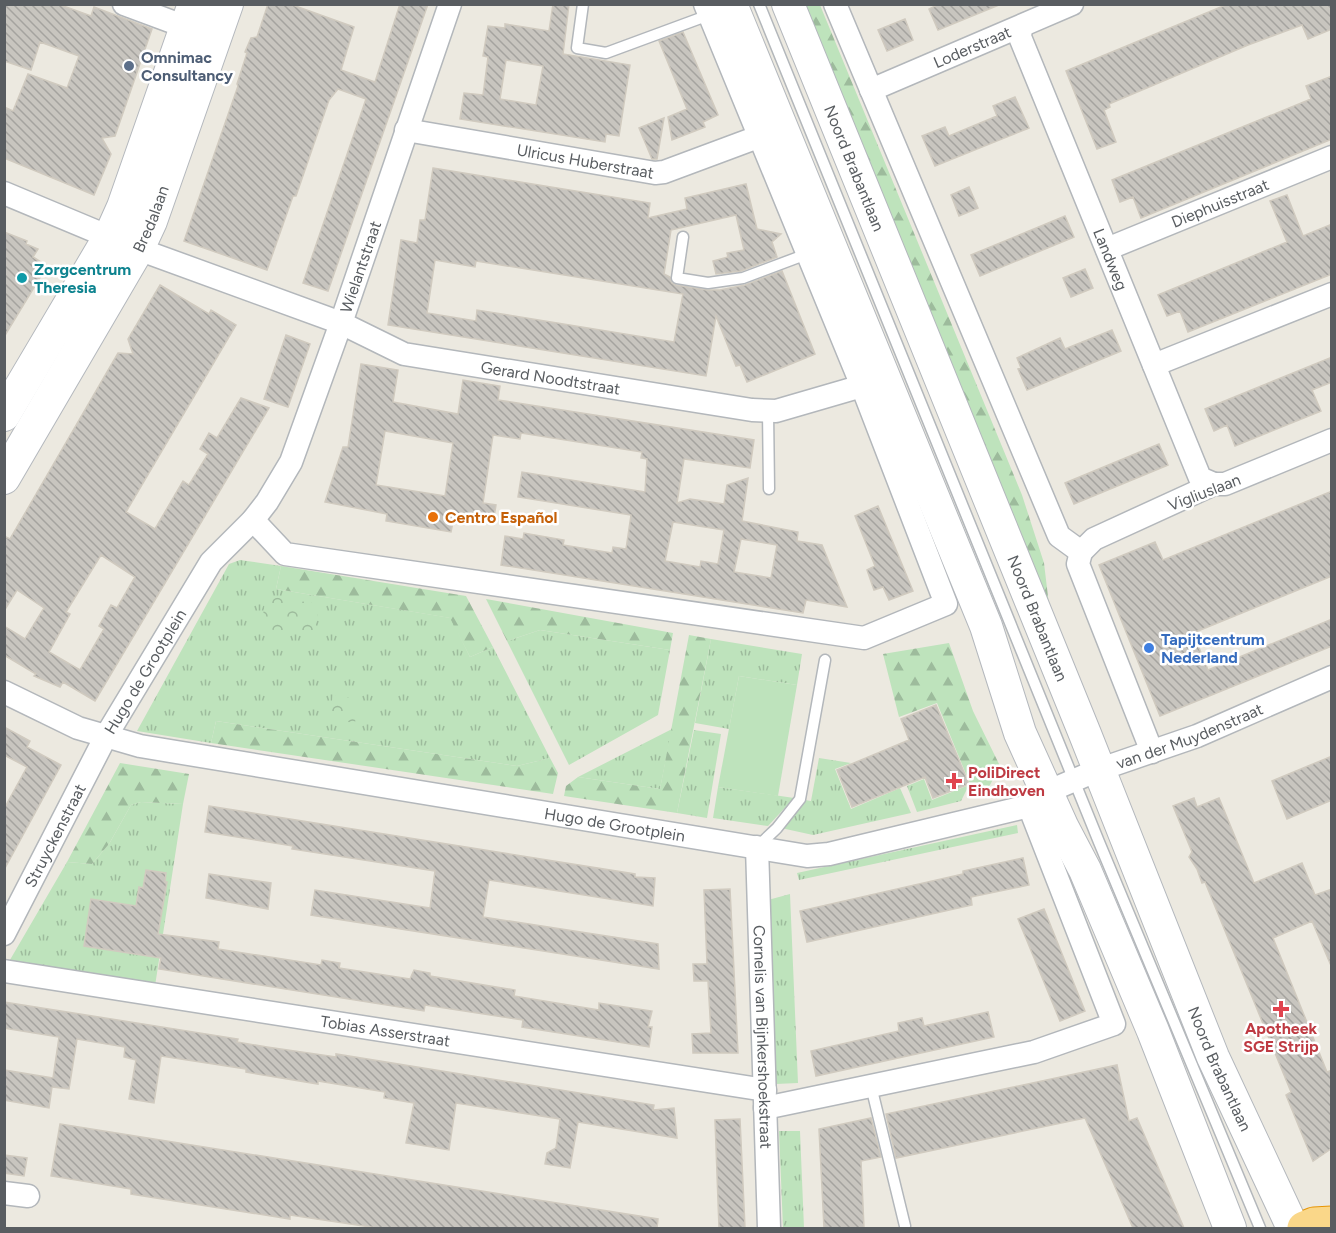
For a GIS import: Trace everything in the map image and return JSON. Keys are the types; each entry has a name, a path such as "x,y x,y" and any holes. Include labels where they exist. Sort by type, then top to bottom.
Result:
{"highway":[{"path":"1304,1228 1314,1224 1332,1223"}],"main road":[{"name":"Bredalaan","path":"4,478 138,249 151,221 227,4"},
{"name":"Noord Brabantlaan","path":"788,4 1062,787 1085,870 1153,1031 1230,1228"},
{"name":"Noord Brabantlaan","path":"715,8 986,626 1013,714 1062,787 1213,1057 1293,1228"},
{"name":"Bredalaan","path":"4,415 110,236 123,207 190,16"}],"street":[{"path":"124,4 190,16"},
{"name":"Wielantstraat","path":"253,520 267,502 291,462 450,4"},
{"path":"835,4 1059,536 1081,552 1078,564 1152,752"},
{"name":"Loderstraat","path":"871,90 1072,4"},
{"path":"253,520 285,555 864,638 946,604 862,386 758,137 715,8"},
{"name":"Landweg","path":"1021,27 1020,37 1200,477 1214,484"},
{"name":"Ulricus Huberstraat","path":"406,130 654,173 664,172 758,137"},
{"name":"Diephuisstraat","path":"1107,249 1332,158"},
{"name":"Gerard Noodtstraat","path":"4,193 138,249 341,323 404,354 752,410 776,411 862,386"},
{"path":"1154,365 1332,294"},
{"name":"Vigliuslaan","path":"1081,552 1094,539 1214,484 1225,484 1332,441"},
{"name":"Hugo de Grootplein","path":"253,520 211,562 106,736 140,746 807,856 829,854 1062,787"},
{"name":"van der Muydenstraat","path":"1062,787 1197,736 1332,677"},
{"path":"4,692 78,728 106,736"},
{"name":"Struyckenstraat","path":"4,934 106,736"},
{"name":"Noord Brabantlaan","path":"872,1086 1034,1052 1114,1024 1062,787"},
{"name":"Cornelis van Bijnkershoekstraat","path":"757,847 769,1228"},
{"name":"Tobias Asserstraat","path":"4,971 765,1099"},
{"path":"765,1099 872,1086"},
{"path":"4,1193 28,1196"}],"lane":[{"path":"583,4 577,48 606,53 715,8"},
{"name":"Noord Brabantlaan","path":"759,4 1062,787 1260,1228"},
{"path":"683,237 677,278 708,283 743,278 807,254"},
{"path":"768,411 770,489"},
{"path":"757,847 777,828 800,799 825,660"},
{"path":"872,1086 905,1226"}],"green space":[{"path":"794,5 820,5 1022,495 1044,563 1052,630"},
{"path":"240,560 281,566 276,589 451,618 470,657 493,647 550,758 517,766 216,721 211,743 137,731 229,564"},
{"path":"281,566 466,596 493,647 470,657 450,618 276,589"},
{"path":"266,596 319,604 314,636 261,628"},
{"path":"486,599 673,633 670,650 540,630 507,641"},
{"path":"540,630 670,650 658,715 569,765 507,641"},
{"path":"689,635 711,639 677,813 564,796 566,786 578,777 660,789"},
{"path":"711,639 802,654 797,685 739,676 729,729 695,723"},
{"path":"949,643 973,711 1000,766 990,785 973,798 970,784 937,703 899,717 883,654"},
{"path":"739,676 797,685 778,796 718,787"},
{"path":"333,695 358,699 355,723 329,719"},
{"path":"216,721 517,766 550,758 558,773 553,794 211,743"},
{"path":"672,729 660,789 578,777"},
{"path":"694,730 721,734 707,818 677,813"},
{"path":"819,758 851,763 835,769 851,809 900,788 911,813 813,835 781,828 805,800 811,801"},
{"path":"120,763 189,774 183,804 141,802 131,805 109,844 92,864 67,862"},
{"path":"924,779 932,800 969,785 961,801 917,812 907,786"},
{"path":"718,787 794,798 768,826 713,818"},
{"path":"141,802 183,804 155,986 7,965 67,862 92,864 109,844 131,805"},
{"path":"1017,825 1018,833 799,880 797,873"},
{"path":"790,894 798,1083 776,1084 768,900"},
{"path":"779,1131 800,1131 804,1228 783,1228"}],"building":[{"path":"4,4 58,4 91,16 94,7 152,29 115,136 102,138 111,154 94,195 4,158 4,107 13,111 28,74 67,88 79,56 40,42 31,70 4,61"},
{"path":"268,4 290,4 354,27 341,70 375,82 400,4 428,4 328,291 303,283 366,99 338,89 329,100 296,196 293,196 267,270 184,241 238,86 247,53 245,52 251,38 257,37"},
{"path":"553,4 569,4 563,54 630,65 619,136 606,134 605,142 460,119 464,93 483,95 488,57 483,56 488,26 505,28 505,24 549,31","holes":["506,60 543,66 536,105 500,99"]},
{"path":"939,4 999,5 938,30 929,9"},
{"path":"1228,4 1332,4 1332,29 1308,39 1302,25 1248,45 1109,104 1110,107 1104,110 1116,142 1097,149 1066,71"},
{"path":"905,19 913,40 887,51 878,30"},
{"path":"683,32 718,115 703,122 705,127 672,140 668,117 687,109 659,41"},
{"path":"1332,76 1332,139 1141,218 1133,197 1120,202 1112,180 1311,99 1306,86"},
{"path":"1015,97 1029,128 935,166 922,136 945,127 949,136 997,116 993,106"},
{"path":"664,118 657,159 652,159 639,128"},
{"path":"433,168 650,203 648,218 687,209 685,198 746,184 757,229 781,234 772,242 777,257 741,271 716,274 713,261 728,257 727,253 744,250 736,215 671,230 664,274 670,277 672,283 676,285 720,290 745,285 782,271 815,354 747,382 740,365 736,366 716,316 706,376 388,325 401,240 417,243 420,220 425,220","holes":["435,260 475,267 476,261 683,294 674,342 477,310 476,321 427,313"]},
{"path":"969,187 978,208 959,216 951,195"},
{"path":"1287,195 1303,236 1332,224 1332,274 1188,332 1180,311 1167,316 1158,295 1287,242 1270,201"},
{"path":"1065,216 1074,237 980,276 971,255"},
{"name":"Zorgcentrum Theresia","path":"4,232 27,241 26,244 38,249 33,257 41,262 38,267 44,271 4,337"},
{"path":"1085,269 1093,288 1071,297 1063,278"},
{"path":"160,285 209,314 211,310 236,325 126,512 155,529 183,481 189,485 208,454 200,449 209,433 217,438 241,398 269,408 95,701 63,682 60,687 34,676 36,674 4,655 4,626 25,639 44,608 17,590 4,611 4,536 10,539 118,353 133,354 128,339","holes":["101,555 135,577 117,608 111,605 99,626 104,629 80,670 49,652 70,614 66,612"]},
{"path":"1112,330 1121,351 1027,390 1018,369 1021,368 1017,358 1060,338 1065,349"},
{"path":"286,335 310,344 288,407 264,399"},
{"path":"1332,357 1332,382 1312,390 1321,411 1235,446 1227,425 1214,431 1205,409"},
{"path":"361,364 398,370 393,402 458,414 463,380 500,386 498,400 754,440 750,468 684,459 677,503 690,499 724,504 727,485 748,478 742,521 798,532 797,541 822,545 847,607 806,600 803,613 501,565 505,536 523,539 524,533 564,540 563,545 612,553 613,547 626,549 631,515 518,497 522,472 645,492 647,459 641,458 642,452 521,433 520,439 493,435 483,503 496,505 493,523 475,520 474,525 453,522 451,532 386,521 387,514 325,502 343,447 348,447","holes":["385,431 453,443 445,496 376,485","673,522 724,530 718,564 701,561 700,567 665,561","741,539 777,545 771,578 734,572"]},
{"path":"1159,444 1168,465 1074,504 1065,483"},
{"path":"1332,491 1332,576 1193,633 1208,670 1332,619 1332,646 1160,716 1099,565 1155,542 1163,560"},
{"path":"878,506 913,591 889,600 883,587 874,590 867,570 875,566 855,516"},
{"path":"936,705 969,784 933,798 925,777 852,807 837,770 909,740 901,719"},
{"path":"4,727 30,741 27,747 61,765 4,870 4,809 27,767 4,755"},
{"path":"1332,756 1332,800 1287,819 1272,781"},
{"path":"1194,798 1197,807 1219,798 1254,883 1302,863 1315,895 1332,889 1332,968 1312,921 1273,938 1327,1072 1332,1070 1332,1148 1313,1161 1286,1095 1291,1092 1205,882 1202,883 1189,857 1192,852 1173,806"},
{"path":"209,806 635,874 635,877 655,878 653,906 489,880 483,917 658,944 659,969 311,915 315,890 430,908 435,871 292,849 293,846 205,832"},
{"path":"1023,858 1029,885 971,897 972,905 807,942 800,911"},
{"path":"146,870 166,873 165,882 167,882 158,934 219,942 218,949 321,965 322,960 340,963 339,968 410,979 414,970 430,973 430,976 515,990 514,996 599,1010 599,1003 652,1011 648,1027 652,1027 649,1047 522,1027 523,1020 425,1005 424,1011 159,969 161,958 84,946 91,899 136,906 139,887 143,888"},
{"path":"209,874 271,883 268,909 206,898"},
{"path":"730,889 738,1053 693,1053 692,1034 711,1033 708,981 694,981 693,964 707,964 704,890"},
{"path":"1044,909 1085,1011 1060,1021 1018,919"},
{"path":"4,1002 238,1039 237,1042 267,1047 336,1057 336,1054 654,1105 653,1110 674,1108 677,1138 578,1122 570,1168 545,1164 547,1153 556,1148 560,1119 456,1103 449,1150 406,1143 414,1103 384,1098 385,1092 318,1081 318,1084 246,1072 246,1069 161,1056 154,1103 129,1099 136,1060 124,1057 125,1047 77,1039 69,1089 52,1087 49,1108 4,1100 4,1070 53,1078 59,1037 4,1028"},
{"path":"988,1012 994,1037 816,1076 811,1051 899,1031 898,1023 922,1018 924,1026"},
{"path":"1117,1065 1129,1121 1137,1118 1184,1228 1133,1228 1085,1118 896,1158 886,1114"},
{"path":"871,1118 881,1157 861,1161 864,1228 824,1228 819,1129"},
{"path":"740,1119 745,1228 719,1228 715,1120"},
{"path":"60,1124 658,1219 657,1228 377,1228 290,1215 290,1219 131,1194 131,1189 51,1176"},
{"path":"4,1155 27,1158 24,1176 4,1173"}],"place":[{"name":"Omnimac Consultancy","path":"129,66"},
{"name":"Zorgcentrum Theresia","path":"22,278"},
{"name":"Centro Español","path":"433,517"},
{"name":"Tapijtcentrum Nederland","path":"1149,648"},
{"name":"PoliDirect Eindhoven","path":"954,781"},
{"name":"Apotheek SGE Strijp","path":"1281,1009"}]}
